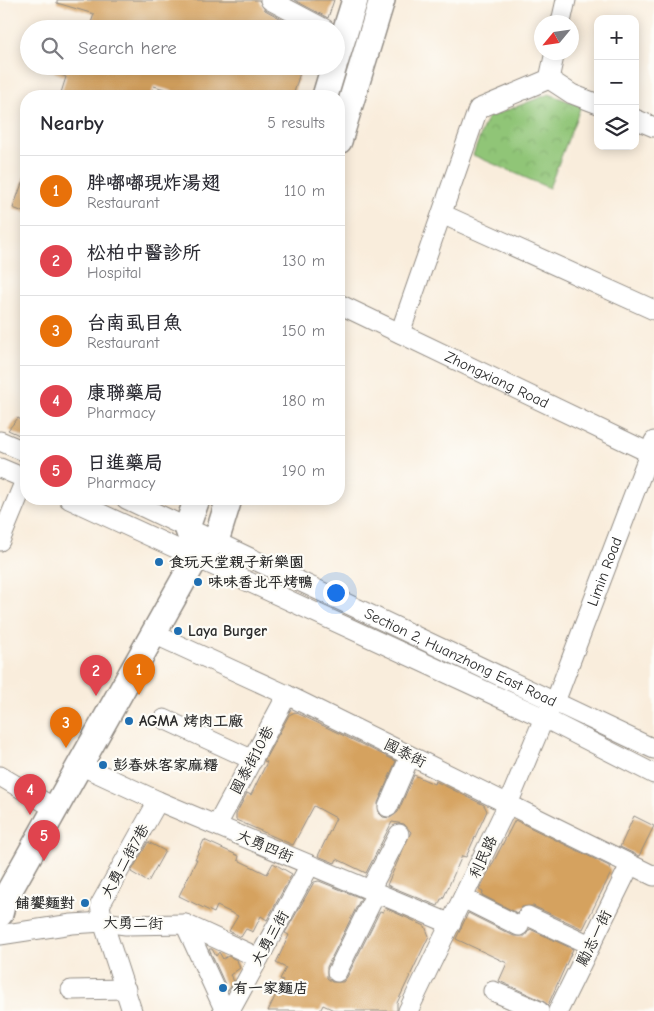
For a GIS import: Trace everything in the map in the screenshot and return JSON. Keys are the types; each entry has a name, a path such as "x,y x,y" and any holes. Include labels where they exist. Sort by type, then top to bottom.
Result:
{"main road":[{"path":"345,20 355,0"},
{"path":"345,121 382,0"},
{"path":"327,90 331,75"},
{"path":"195,505 187,527 197,556"},
{"path":"0,914 3,902 197,556 216,541 227,505"}],"street":[{"path":"270,0 302,20"},
{"path":"563,15 566,0"},
{"path":"549,79 553,60"},
{"path":"549,79 572,94 594,102"},
{"path":"400,333 478,109 549,79"},
{"path":"639,121 654,127"},
{"path":"442,214 654,310"},
{"name":"Zhongxiang Road","path":"345,307 653,449"},
{"path":"0,441 20,449"},
{"name":"Limin Road","path":"555,702 653,449"},
{"path":"0,468 20,476"},
{"path":"0,541 20,493"},
{"name":"Section 2, Huanzhong East Road","path":"82,505 197,556 544,718 654,774"},
{"name":"Section 2, Huanzhong East Road","path":"139,505 654,749"},
{"name":"國泰街","path":"154,634 287,695 654,876"},
{"name":"國泰街10巷","path":"217,825 287,695"},
{"name":"利民路","path":"408,1011 508,804 544,718 555,702"},
{"path":"164,719 252,760"},
{"path":"388,807 410,756"},
{"name":"大勇四街","path":"80,766 310,866 451,924"},
{"path":"0,776 56,809"},
{"name":"大勇二街7巷","path":"103,922 100,905 158,801"},
{"path":"337,972 399,834"},
{"name":"勵志一街","path":"558,1011 630,864"},
{"name":"大勇三街","path":"230,1011 310,866"},
{"path":"463,898 590,945"},
{"path":"103,922 132,1011"},
{"name":"大勇二街","path":"0,935 72,924 103,922 126,925 185,924 260,958"},
{"path":"185,924 225,1011"},
{"path":"71,990 126,989"},
{"path":"493,991 539,1011"}],"green space":[{"path":"549,94 581,106 549,188 473,155 487,118"}],"building":[{"path":"57,0 259,0 265,10 283,20 92,20 94,14 57,3"},
{"path":"294,0 334,0 328,18"},
{"path":"61,75 299,75 295,90 169,90 154,86 153,90 62,90 66,77"},
{"path":"20,189 20,211 13,208"},
{"path":"18,418 20,419 20,435 8,430"},
{"path":"295,712 396,761 378,803 379,813 383,817 390,818 398,812 414,775 434,784 435,781 484,805 487,811 466,857 462,856 438,906 387,885 411,832 404,824 392,822 366,873 337,859 335,863 318,856 336,818 314,806 293,845 236,820 236,814 247,793 251,795 267,762 264,761 289,715"},
{"path":"634,816 654,826 639,856 620,847"},
{"path":"515,820 609,866 611,873 583,929 533,906 522,907 517,913 482,895 483,892 479,890"},
{"path":"204,840 239,856 238,860 267,874 273,863 292,874 267,920 261,916 253,932 246,929 241,937 229,931 238,916 217,906 214,913 179,896"},
{"path":"148,842 165,851 148,882 131,872"},
{"path":"319,881 361,898 327,967 327,978 332,982 343,982 347,977 380,911 383,912 385,908 425,926 429,936 397,1003 397,1011 336,1011 323,1005 320,1011 268,1011 283,980 280,979 286,968 276,963 289,935 285,933 314,882"},
{"path":"468,913 514,936 525,936 530,929 573,949 548,1005 499,981 507,963 456,939"},
{"path":"209,949 212,949 216,956 219,952 223,959 228,956 237,960 240,968 230,975 234,981 228,991"}],"place":[{"name":"食玩天堂親子新樂園","path":"159,562"},
{"name":"味味香北平烤鴨","path":"198,582"},
{"name":"Laya Burger","path":"178,631"},
{"name":"胖嘟嘟現炸湯翅","path":"139,695"},
{"name":"松柏中醫診所","path":"96,696"},
{"name":"AGMA 烤肉工廠","path":"129,721"},
{"name":"台南虱目魚","path":"66,748"},
{"name":"彭春妹客家麻糬","path":"103,765"},
{"name":"康聯藥局","path":"30,815"},
{"name":"日進藥局","path":"44,861"},
{"name":"餔饗麵對","path":"85,903"},
{"name":"有一家麵店","path":"223,988"}]}
